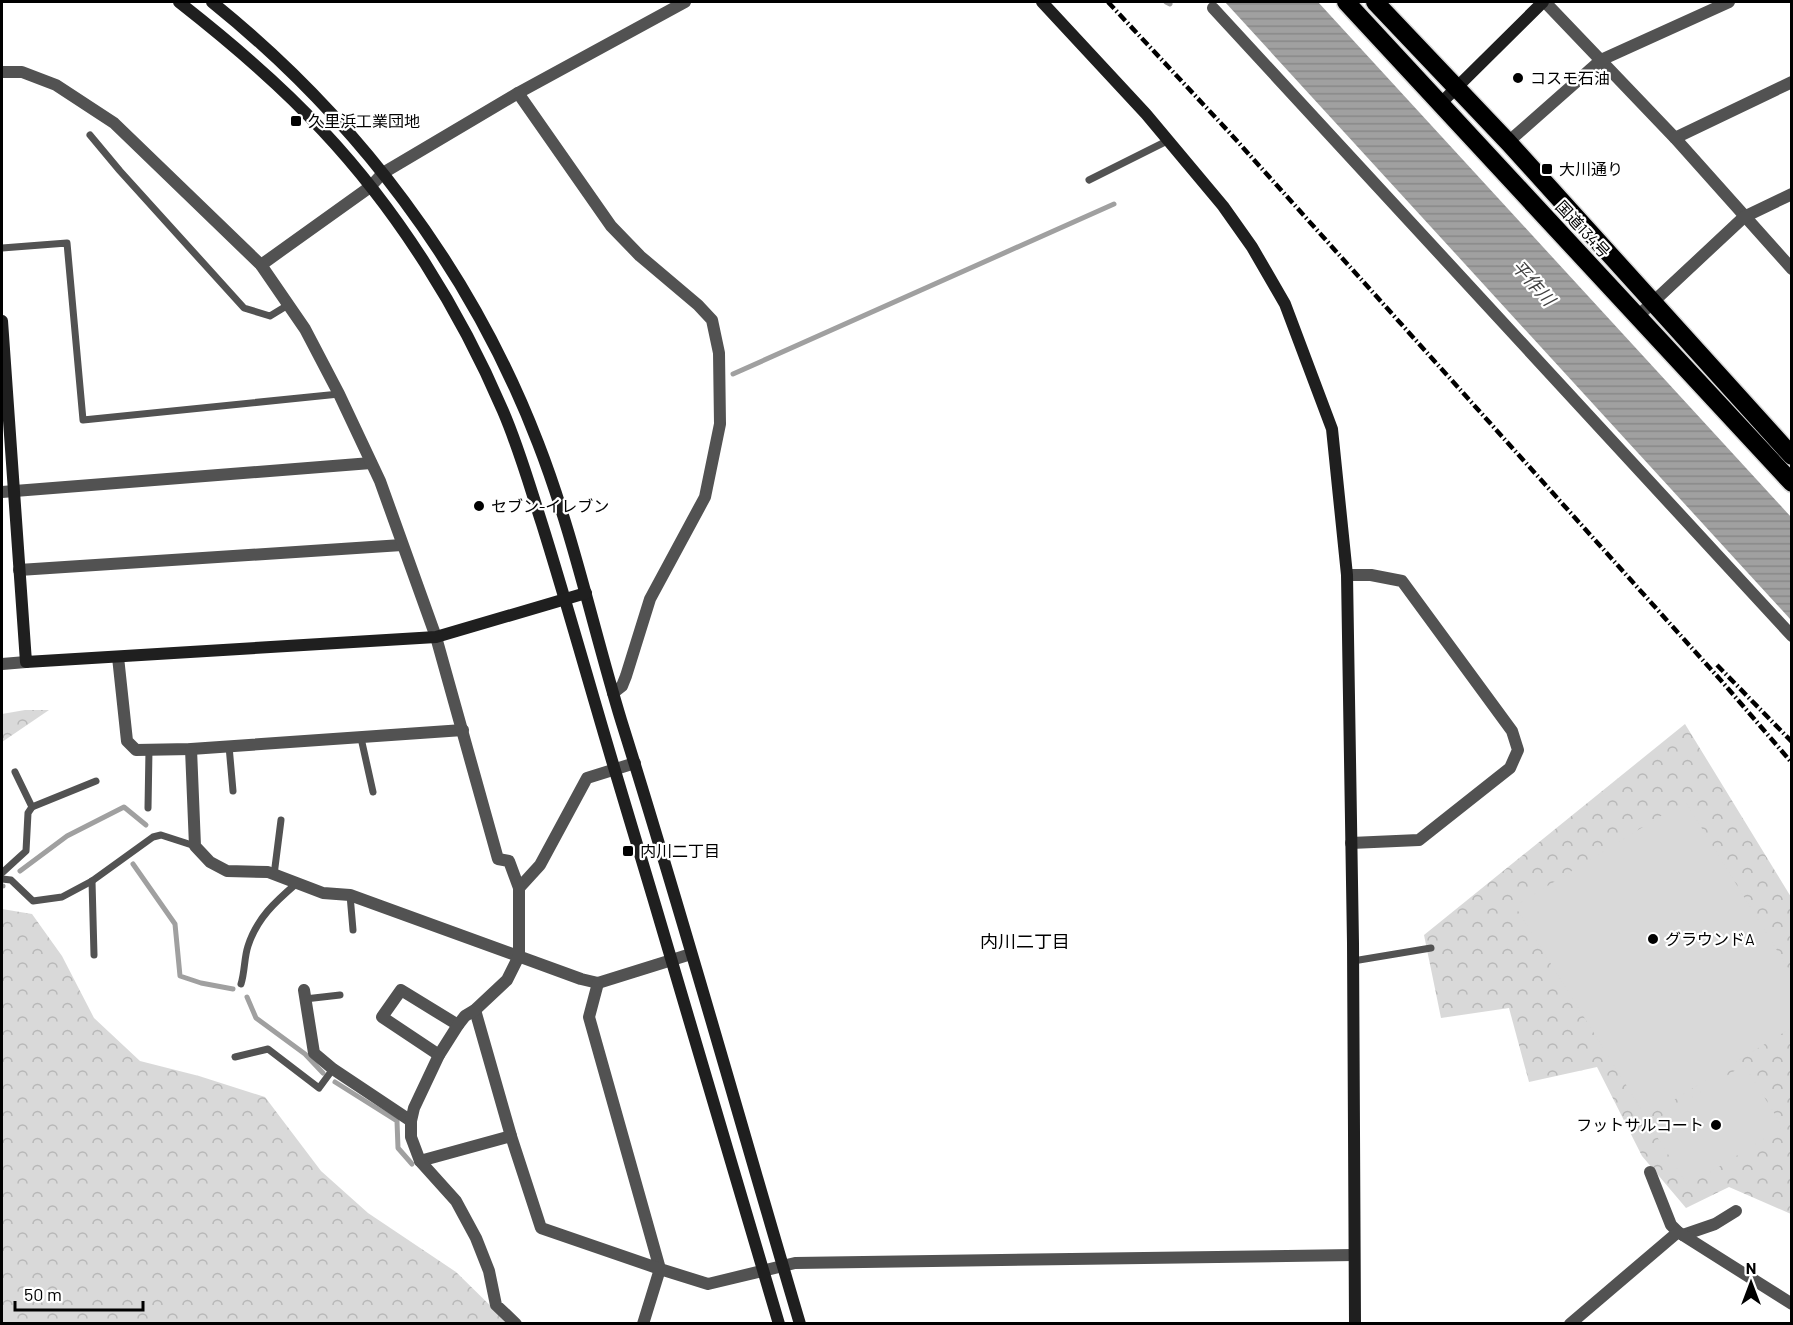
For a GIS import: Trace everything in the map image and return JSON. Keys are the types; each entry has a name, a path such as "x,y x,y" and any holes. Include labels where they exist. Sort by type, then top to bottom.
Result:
{"highway":[{"name":"国道134号","path":"1346,2 1791,483"},
{"name":"国道134号","path":"1376,2 1458,87 1791,456"}],"street":[{"path":"179,2 275,82 324,132 370,187 429,271 481,363 504,414 523,465 565,600 779,1323"},
{"path":"212,2 242,26 312,91 383,173 429,234 500,359 538,443 561,508 613,693 800,1323"},
{"path":"261,265 370,187 383,173 518,93 680,2"},
{"path":"1042,2 1169,140 1252,247 1285,304 1332,429 1347,575 1353,961 1355,1323"},
{"path":"1440,104 1544,2 1675,138 1791,269"},
{"path":"1508,142 1601,60 1729,2"},
{"path":"1213,8 1791,636"},
{"path":"2,72 22,72 56,86 114,123 261,265 305,329 339,393 371,463 436,637 498,859 509,861 519,888 519,956 507,980 475,1010 465,1016 458,1025 439,1055 414,1108 411,1120 411,1137 420,1161 456,1201 476,1238 489,1271 496,1305 516,1323"},
{"path":"1675,138 1791,82"},
{"path":"518,93 611,226 640,256 698,305 712,320 719,353 720,424 705,497 650,599 626,676 622,686 613,693"},
{"path":"1637,317 1744,217 1791,194"},
{"path":"2,321 8,492 19,570 26,662"},
{"path":"8,492 371,463"},
{"path":"19,570 402,545"},
{"path":"1347,575 1371,575 1402,581 1512,731 1518,750 1510,768 1419,840 1351,843"},
{"path":"2,664 436,637 585,593"},
{"path":"118,657 126,741 136,750 191,749 463,730"},
{"path":"191,749 195,846 210,862 227,871 268,872 323,893 350,895 598,983 691,954"},
{"path":"519,888 540,865 587,778 635,763"},
{"path":"598,983 589,1017 660,1269 643,1323"},
{"path":"439,1055 382,1017 400,990 458,1025"},
{"path":"304,994 314,1053 333,1070 411,1120"},
{"path":"475,1010 511,1136 541,1228 708,1284 795,1263 1353,1255"},
{"path":"420,1161 511,1136"},
{"path":"1650,1172 1671,1225 1680,1234 1791,1304"},
{"path":"1570,1323 1680,1234 1715,1224 1736,1211"}],"lane":[{"path":"90,135 244,308 270,316 288,305"},
{"path":"1089,180 1169,140"},
{"path":"2,248 68,243 83,420 339,393"},
{"path":"361,738 373,792"},
{"path":"229,746 233,791"},
{"path":"148,808 149,750"},
{"path":"15,772 32,807"},
{"path":"2,873 26,851 28,813 32,807 96,781"},
{"path":"274,874 281,820"},
{"path":"2,879 10,880 33,901 62,897 92,881 153,837 161,835 195,846"},
{"path":"92,881 94,956"},
{"path":"241,984 248,947 267,909 297,883"},
{"path":"350,895 353,930"},
{"path":"1353,961 1431,948"},
{"path":"304,994 340,995"},
{"path":"235,1057 268,1049 319,1088 333,1070"}],"green space":[{"path":"25,710 49,710 2,742 2,714"},
{"path":"1685,724 1791,897 1791,1214 1729,1187 1686,1208 1642,1156 1597,1067 1529,1082 1509,1008 1441,1018 1424,935"},
{"name":"グラウンドA","path":"1685,801 1791,973 1791,1028 1646,1117 1515,906"},
{"path":"2,909 32,914 62,956 94,1018 140,1061 199,1076 265,1097 321,1171 368,1213 456,1272 508,1323 2,1323"},
{"name":"フットサルコート","path":"1744,1065 1783,1127 1688,1186 1649,1124"}],"water":[{"name":"平作川","path":"1225,2 1318,2 1791,517 1791,620"}],"waterway":[{"path":"1166,2 1170,4"},
{"path":"733,374 1114,204"},
{"path":"20,871 67,836 124,807 146,825"},
{"path":"133,864 175,924 180,976 233,989"},
{"path":"247,997 256,1018 305,1054 323,1073"},
{"path":"335,1082 397,1121 398,1148 412,1164"}],"railway":[{"path":"1108,2 1229,132 1725,685 1792,763"},
{"path":"1717,665 1792,742"}],"place":[{"name":"コスモ石油","path":"1518,78"},
{"name":"久里浜工業団地","path":"296,121"},
{"name":"大川通り","path":"1547,169"},
{"name":"セブン-イレブン","path":"479,506"},
{"name":"内川二丁目","path":"628,851"},
{"name":"グラウンドA","path":"1653,939"},
{"name":"フットサルコート","path":"1716,1125"}],"district":[{"name":"内川二丁目","path":"1025,942"}]}
